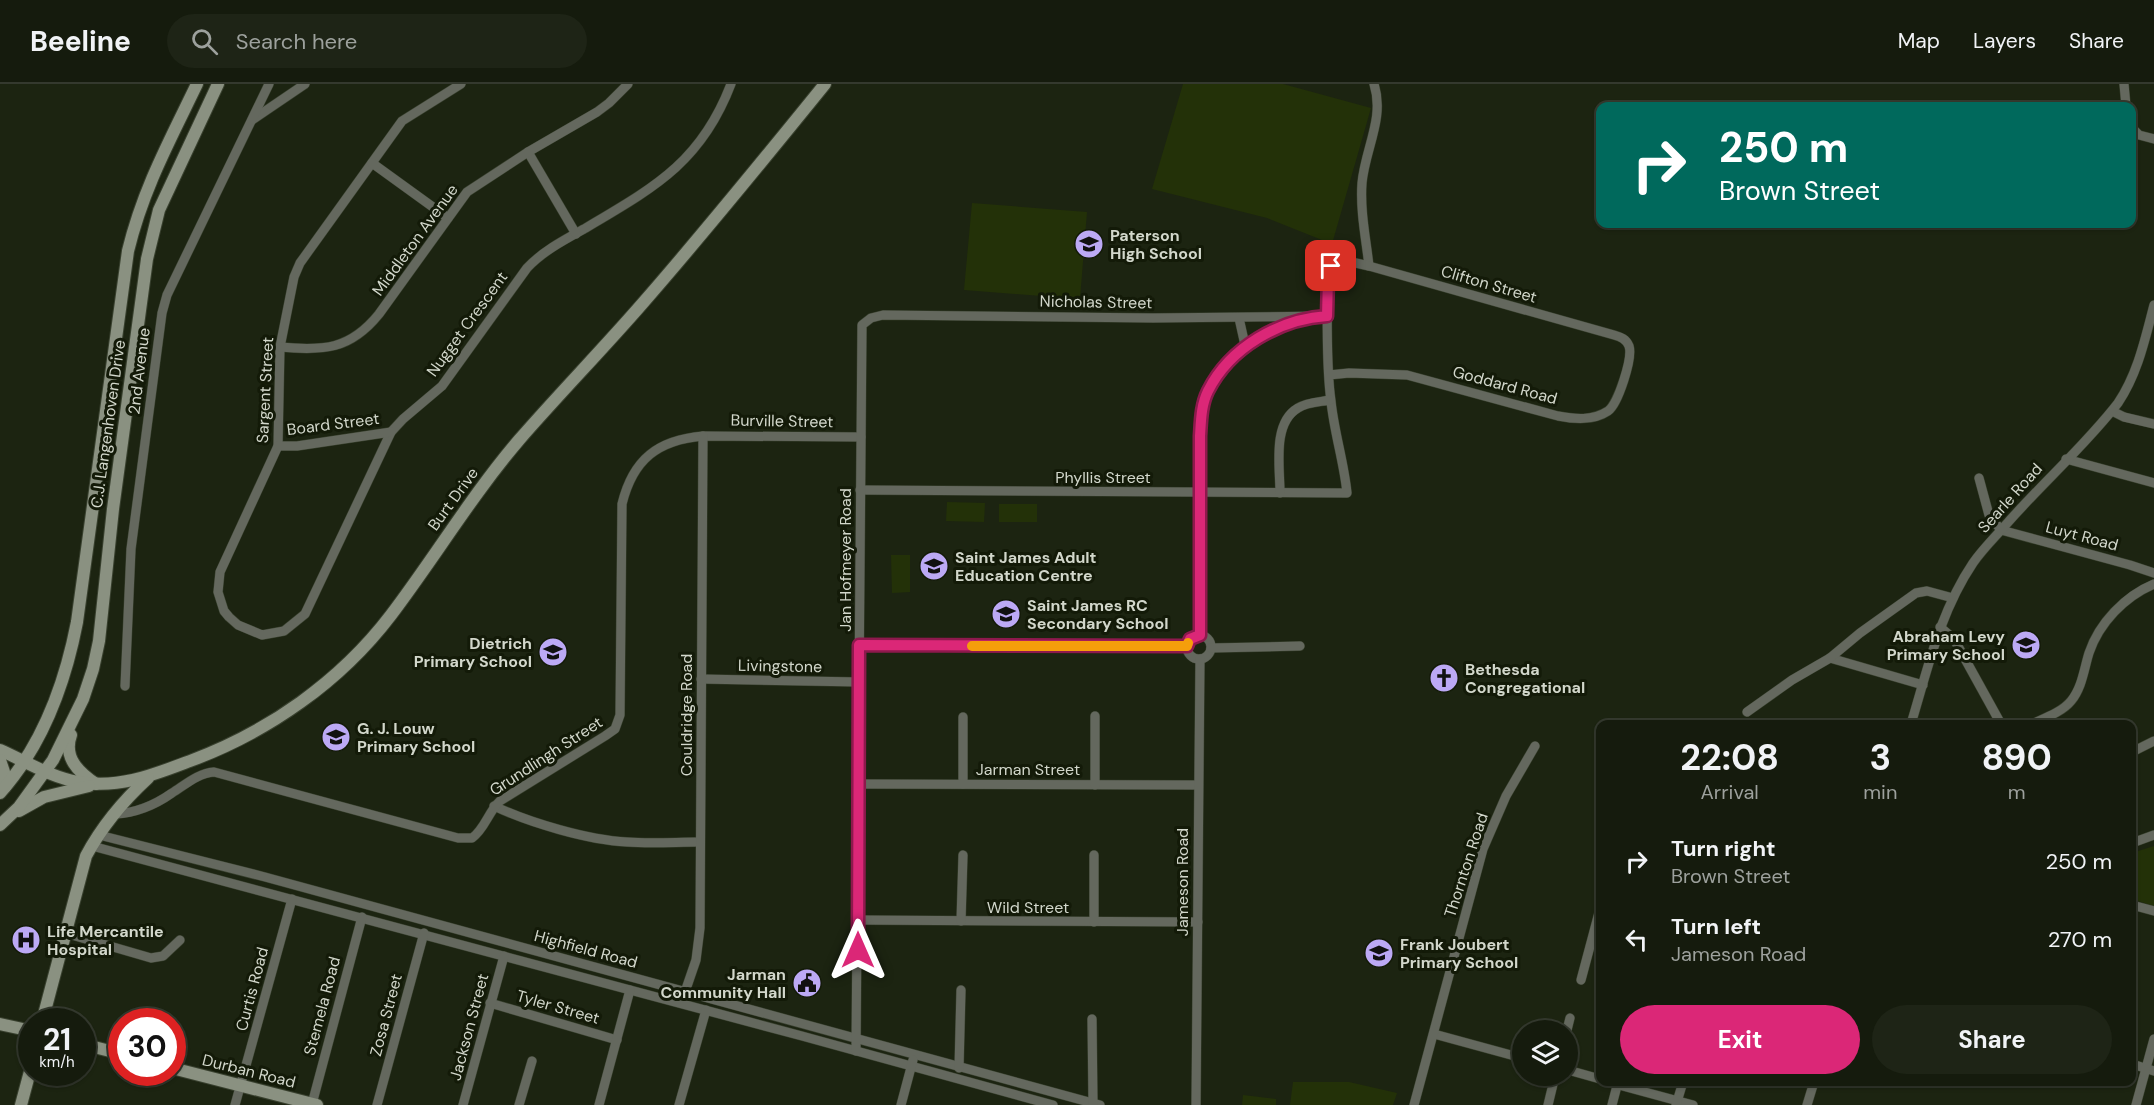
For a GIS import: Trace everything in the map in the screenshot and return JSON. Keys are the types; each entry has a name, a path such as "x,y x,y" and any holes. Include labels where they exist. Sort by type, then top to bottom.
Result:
{"main road":[{"name":"C.J. Langenhoven Drive","path":"2,790 24,761 55,703 68,665 73,644 111,380 123,279 135,224 143,197 197,84"},
{"name":"C.J. Langenhoven Drive","path":"1,824 19,807 46,771 83,699 93,669 99,641 113,508 147,259 159,210 218,84"},
{"name":"Burt Drive","path":"0,750 76,782 96,785 123,783 151,776 223,747 278,718 310,696 355,654 390,616 452,528 517,443 694,244 825,84"},
{"path":"83,699 68,750 75,767 96,785"},
{"path":"0,760 4,772 2,790"},
{"path":"46,1008 86,856 115,814 135,790 151,776"},
{"path":"1,824 44,797 96,785"},
{"path":"0,1024 18,1028"},
{"name":"Durban Road","path":"186,1072 315,1105"},
{"path":"21,1105 26,1086"}],"street":[{"name":"2nd Avenue","path":"125,686 131,549 162,313 167,295 269,84"},
{"path":"252,120 305,84"},
{"name":"Sargent Street","path":"249,631 238,625 224,611 218,592 218,582 233,543 278,446 280,347 286,311 297,269 407,117 461,84"},
{"name":"Middleton Avenue","path":"280,347 325,348 343,343 366,329 467,192 528,152 609,104 627,84"},
{"name":"Nugget Crescent","path":"249,631 262,635 277,633 288,628 305,614 392,432 448,378 527,268 544,253 633,200 674,171 708,132 731,84"},
{"path":"1370,266 1362,202 1362,183 1364,165 1377,120 1378,103 1374,84"},
{"path":"2124,84 2126,102"},
{"path":"2136,132 2154,139"},
{"path":"528,152 576,234"},
{"path":"372,163 448,218"},
{"name":"Clifton Street","path":"1327,316 1328,277 1331,266 1343,261 1370,266 1614,334 1625,340 1630,352"},
{"name":"Searle Road","path":"1912,720 1940,627 1953,598 1975,560 2112,411 2133,377 2154,306"},
{"name":"Nicholas Street","path":"865,322 882,315 1239,318 1327,316"},
{"path":"1280,493 1281,430 1287,416 1298,408 1330,400 1327,316"},
{"path":"1200,635 1199,493 1202,417 1207,393 1223,368 1245,345 1309,317"},
{"path":"1239,318 1245,345"},
{"name":"Jan Hofmeyer Road","path":"856,1051 861,331 865,322"},
{"name":"Goddard Road","path":"1329,375 1349,373 1407,375 1558,416 1579,419 1600,415 1615,403 1630,352"},
{"name":"Phyllis Street","path":"860,490 1347,492 1330,400"},
{"path":"2112,411 2124,417 2154,424"},
{"name":"Board Street","path":"278,446 305,445 392,432"},
{"name":"Burville Street","path":"703,436 861,438"},
{"name":"Couldridge Road","path":"685,992 696,960 700,937 703,436"},
{"name":"Grundlingh Street","path":"115,814 140,810 156,803 195,778 214,772 458,838 467,839 476,836 494,806 605,736 618,725 620,715 621,520 624,493 635,470 654,451 673,441 703,436"},
{"path":"2066,459 2154,483"},
{"path":"1979,478 1989,515 2001,530"},
{"name":"Luyt Road","path":"2001,530 2154,573"},
{"path":"2040,720 2071,702 2080,685 2091,647 2107,621 2128,600 2154,584"},
{"path":"1747,712 1792,680 1830,658 1860,633 1916,593 1927,591 1953,598"},
{"path":"1940,627 1954,639 1999,720"},
{"path":"1200,635 1209,641 1211,648 1209,654 1200,659 1192,657 1187,646 1190,639 1200,635"},
{"path":"859,645 1187,646"},
{"path":"1211,648 1300,646"},
{"path":"1830,658 1923,685"},
{"name":"Jameson Road","path":"1196,1105 1197,785 1200,659"},
{"name":"Livingstone","path":"701,680 859,682"},
{"path":"1095,716 1095,785"},
{"path":"963,717 963,784"},
{"path":"2136,750 2154,741"},
{"name":"Thornton Road","path":"1414,1105 1483,849 1506,796 1535,746"},
{"name":"Jarman Street","path":"858,784 1197,785"},
{"path":"494,806 524,819 597,838 627,842 700,842"},
{"path":"2136,842 2154,835"},
{"name":"Highfield Road","path":"95,840 292,898 1053,1105"},
{"name":"Highfield Road","path":"95,840 265,877 1096,1104"},
{"path":"961,921 963,855"},
{"path":"1094,855 1094,922"},
{"name":"Curtis Road","path":"235,1105 292,898"},
{"path":"2136,905 2154,910"},
{"name":"Stemela Road","path":"315,1105 362,917"},
{"path":"1581,980 1595,919"},
{"name":"Wild Street","path":"858,920 1198,922"},
{"path":"65,933 155,958 163,956 180,940"},
{"name":"Zosa Street","path":"377,1105 423,933"},
{"name":"Jackson Street","path":"463,1105 504,956"},
{"path":"599,1105 630,990"},
{"path":"959,1068 961,990"},
{"name":"Tyler Street","path":"490,1003 617,1040"},
{"path":"679,1105 706,1010"},
{"path":"1092,1019 1096,1104"},
{"path":"1434,1034 1512,1055"},
{"path":"2136,1105 2150,1070 2154,1039"},
{"path":"901,1105 915,1055"},
{"path":"519,1105 532,1061"},
{"path":"1578,1073 1596,1079"},
{"path":"1548,1105 1553,1086"},
{"path":"1612,1105 1617,1086"},
{"path":"1627,1086 1677,1103 1693,1105"},
{"path":"1677,1103 1682,1086"},
{"path":"1807,1105 1813,1086"}],"green space":[{"path":"1183,84 1283,84 1371,108 1332,244 1267,218 1152,189"},
{"path":"972,203 1087,212 1080,299 964,290"},
{"path":"947,502 985,503 984,522 946,521"},
{"path":"999,504 1037,504 1037,522 999,522"},
{"path":"891,555 910,555 910,592 892,593"},
{"path":"2154,846 2154,906 2136,900 2136,852"},
{"path":"1293,1082 1349,1082 1397,1093 1393,1105 1290,1105"},
{"path":"1243,1095 1276,1099 1276,1105 1242,1105"}],"slow traffic":[{"path":"972,646 1187,646 1188,643"}],"place":[{"name":"Paterson High School","path":"1089,244"},
{"name":"Saint James Adult Education Centre","path":"934,566"},
{"name":"Saint James RC Secondary School","path":"1006,614"},
{"name":"Abraham Levy Primary School","path":"2026,645"},
{"name":"Dietrich Primary School","path":"553,652"},
{"name":"Bethesda Congregational","path":"1444,678"},
{"name":"G. J. Louw Primary School","path":"336,737"},
{"name":"Life Mercantile Hospital","path":"26,940"},
{"name":"Frank Joubert Primary School","path":"1379,953"},
{"name":"Jarman Community Hall","path":"807,983"}],"route":[{"path":"858,950 859,645 1187,646 1190,639 1200,635 1200,436 1207,393 1223,368 1245,345 1309,317 1327,316 1328,277 1331,266"}]}
